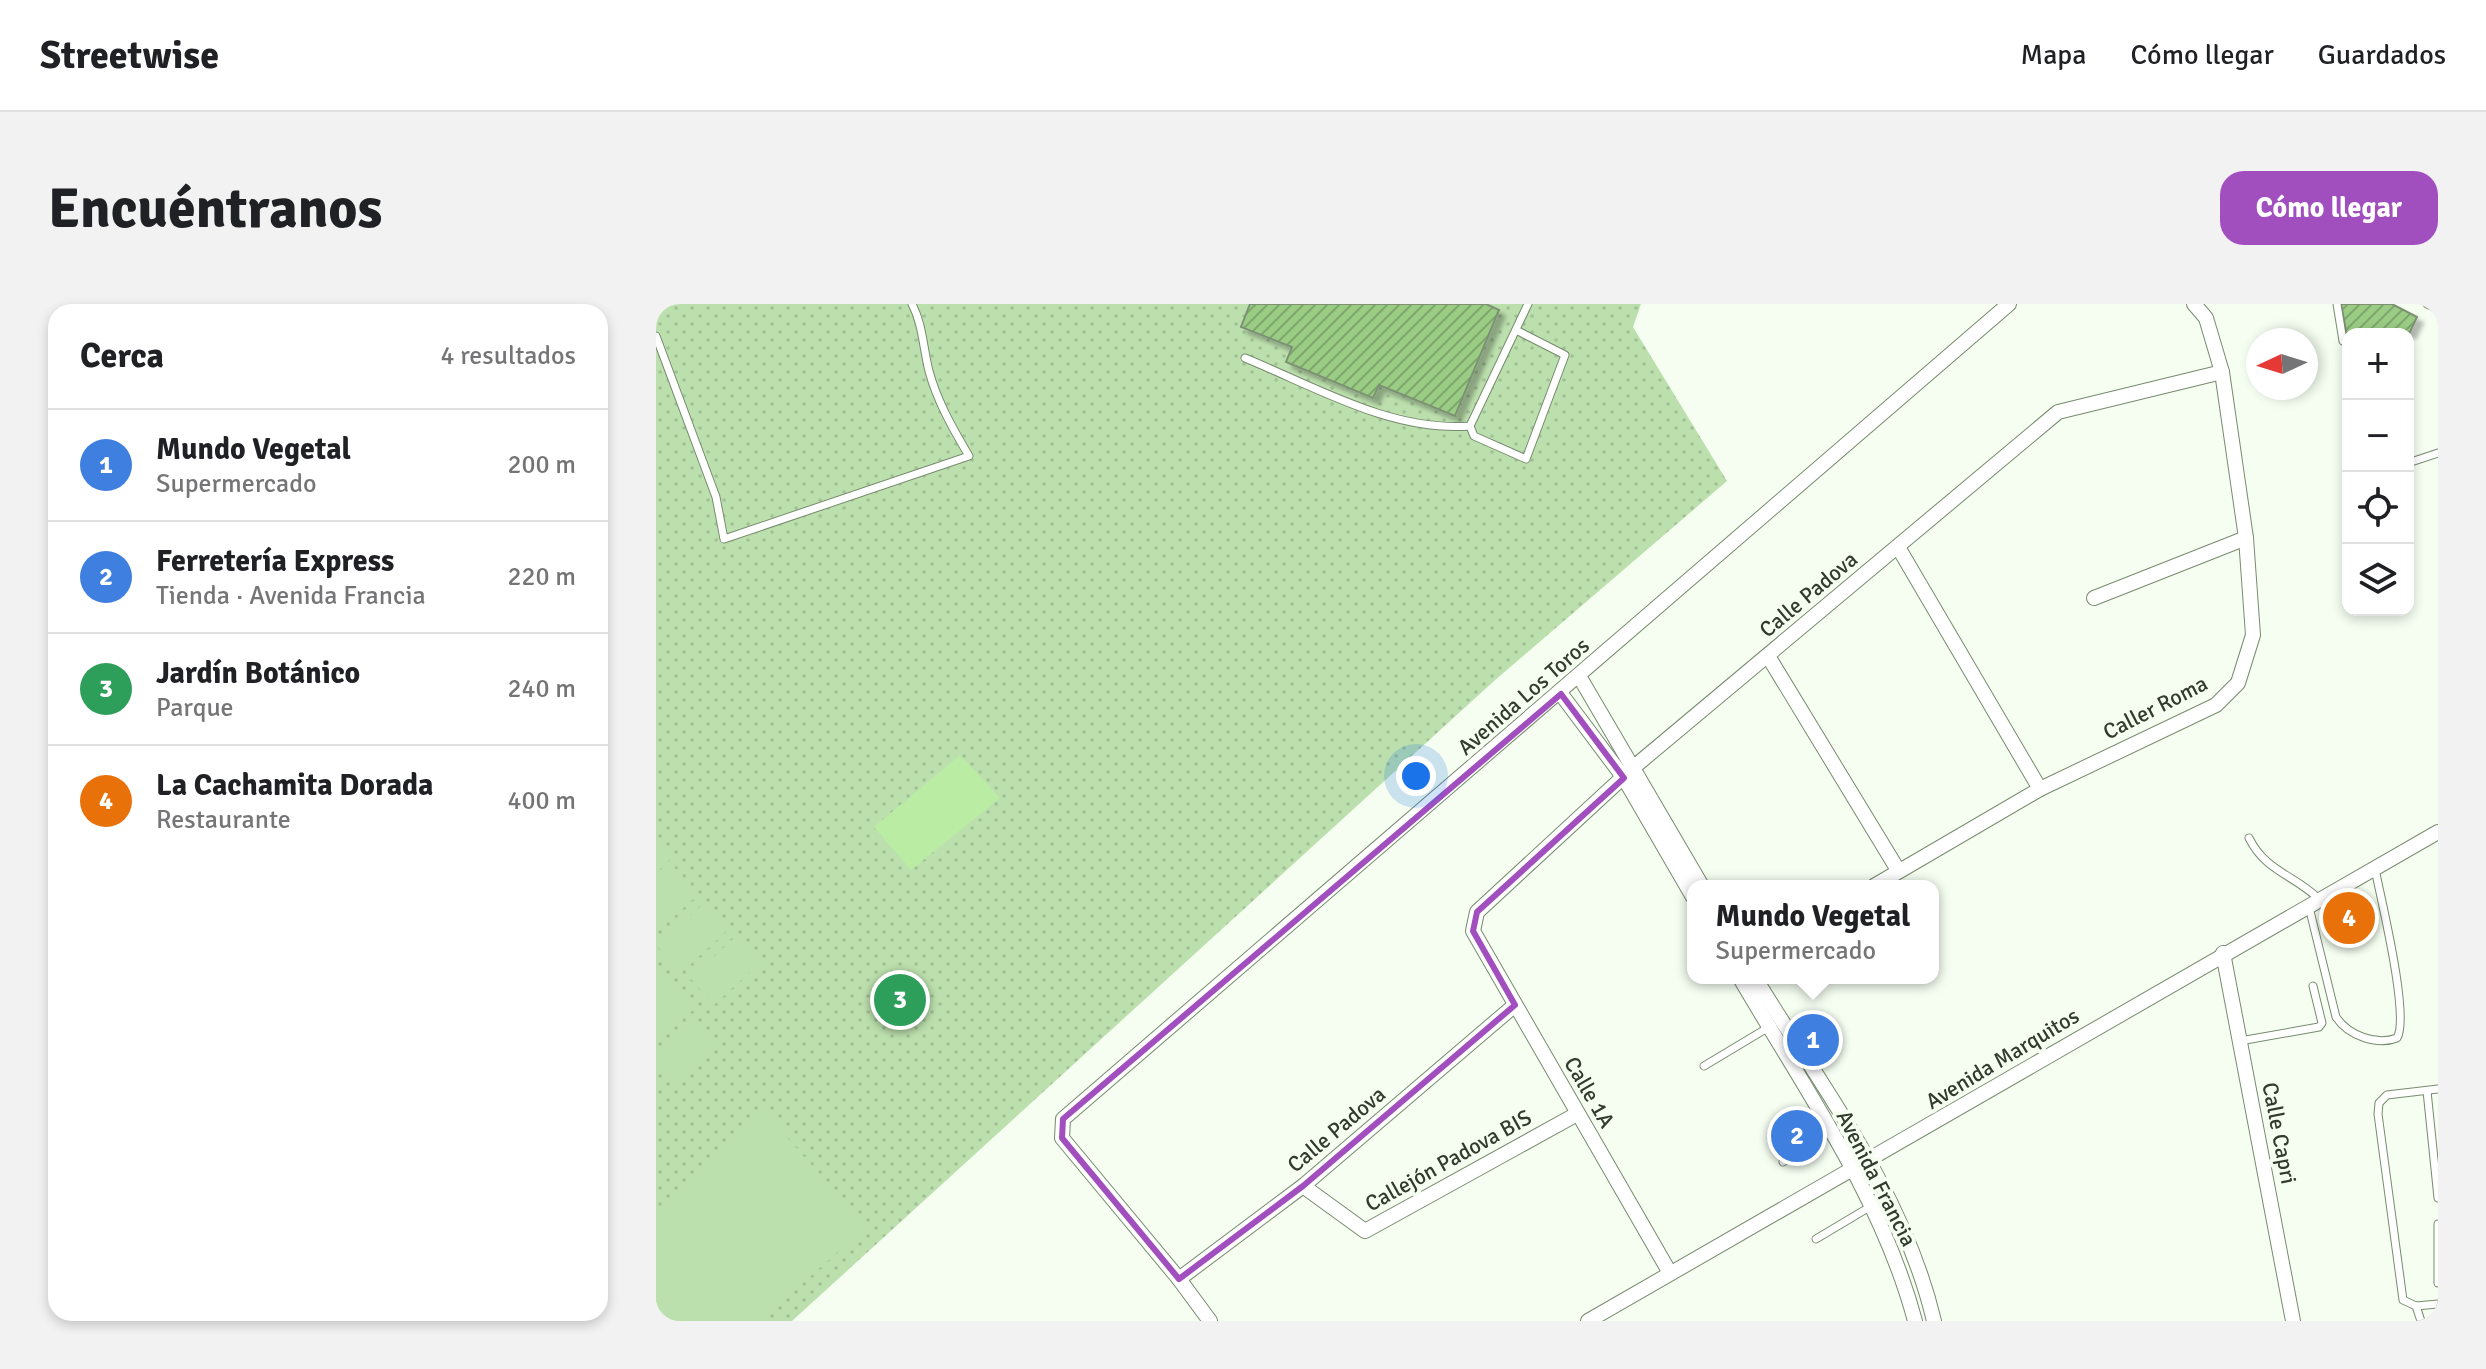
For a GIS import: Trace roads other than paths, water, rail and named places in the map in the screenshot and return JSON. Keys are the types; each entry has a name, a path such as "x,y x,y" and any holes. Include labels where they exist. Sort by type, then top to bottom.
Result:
{"street":[{"name":"Avenida Los Toros","path":"1179,1279 1062,1138 1063,1119 1561,694 2009,304"},
{"name":"Caller Roma","path":"1883,880 2040,789 2216,705 2238,683 2253,635 2246,538 2222,372 2206,318 2194,304"},
{"name":"Calle Padova","path":"1473,931 1477,912 1629,772 2058,412 2222,372"},
{"path":"2094,598 2246,538"},
{"path":"1898,547 2040,789"},
{"path":"1768,656 1898,870"},
{"path":"1579,676 1687,885"},
{"path":"1561,694 1629,772 1698,880"},
{"name":"Avenida Marquitos","path":"1588,1321 1871,1161 2223,953 2438,832"},
{"name":"Calle 1A","path":"1473,931 1670,1273"},
{"name":"Calle Capri","path":"2223,953 2293,1321"},
{"name":"Avenida Francia","path":"1744,984 1872,1207 1905,1285 1915,1321"},
{"name":"Avenida Francia","path":"1759,984 1871,1161 1888,1196 1934,1321"},
{"name":"Calle Padova","path":"1179,1279 1303,1186 1515,1005"},
{"name":"Callejón Padova BIS","path":"1303,1186 1365,1231 1577,1114"},
{"path":"1179,1279 1210,1321"}],"lane":[{"path":"656,336 716,497 724,539 969,456 948,420 929,372 918,316 912,304"},
{"path":"1516,330 1565,355 1526,459 1474,436 1470,426 1528,304"},
{"path":"2337,304 2342,335"},
{"path":"2427,304 2438,309"},
{"path":"1245,358 1389,417 1431,427 1470,426"},
{"path":"2414,461 2438,453"},
{"path":"2249,838 2264,862 2294,877 2314,902 2336,1017 2342,1025 2382,1042 2397,1038 2400,1033 2400,1002 2375,867"},
{"path":"2240,1041 2319,1027 2322,1023 2313,986"},
{"path":"1704,1066 1769,1027"},
{"path":"2438,1089 2387,1095 2379,1103 2378,1114 2399,1288 2403,1300 2416,1306 2438,1304"},
{"path":"2427,1091 2438,1198"},
{"path":"1783,1162 1829,1132"},
{"path":"1816,1239 1888,1196"},
{"path":"2438,1224 2438,1283"},
{"path":"2416,1306 2421,1321"}],"place":[{"name":"La Cachamita Dorada","path":"2349,918"},
{"name":"Jardín Botánico","path":"900,1000"},
{"name":"Mundo Vegetal","path":"1813,1040"},
{"name":"Ferretería Express","path":"1797,1136"}]}
